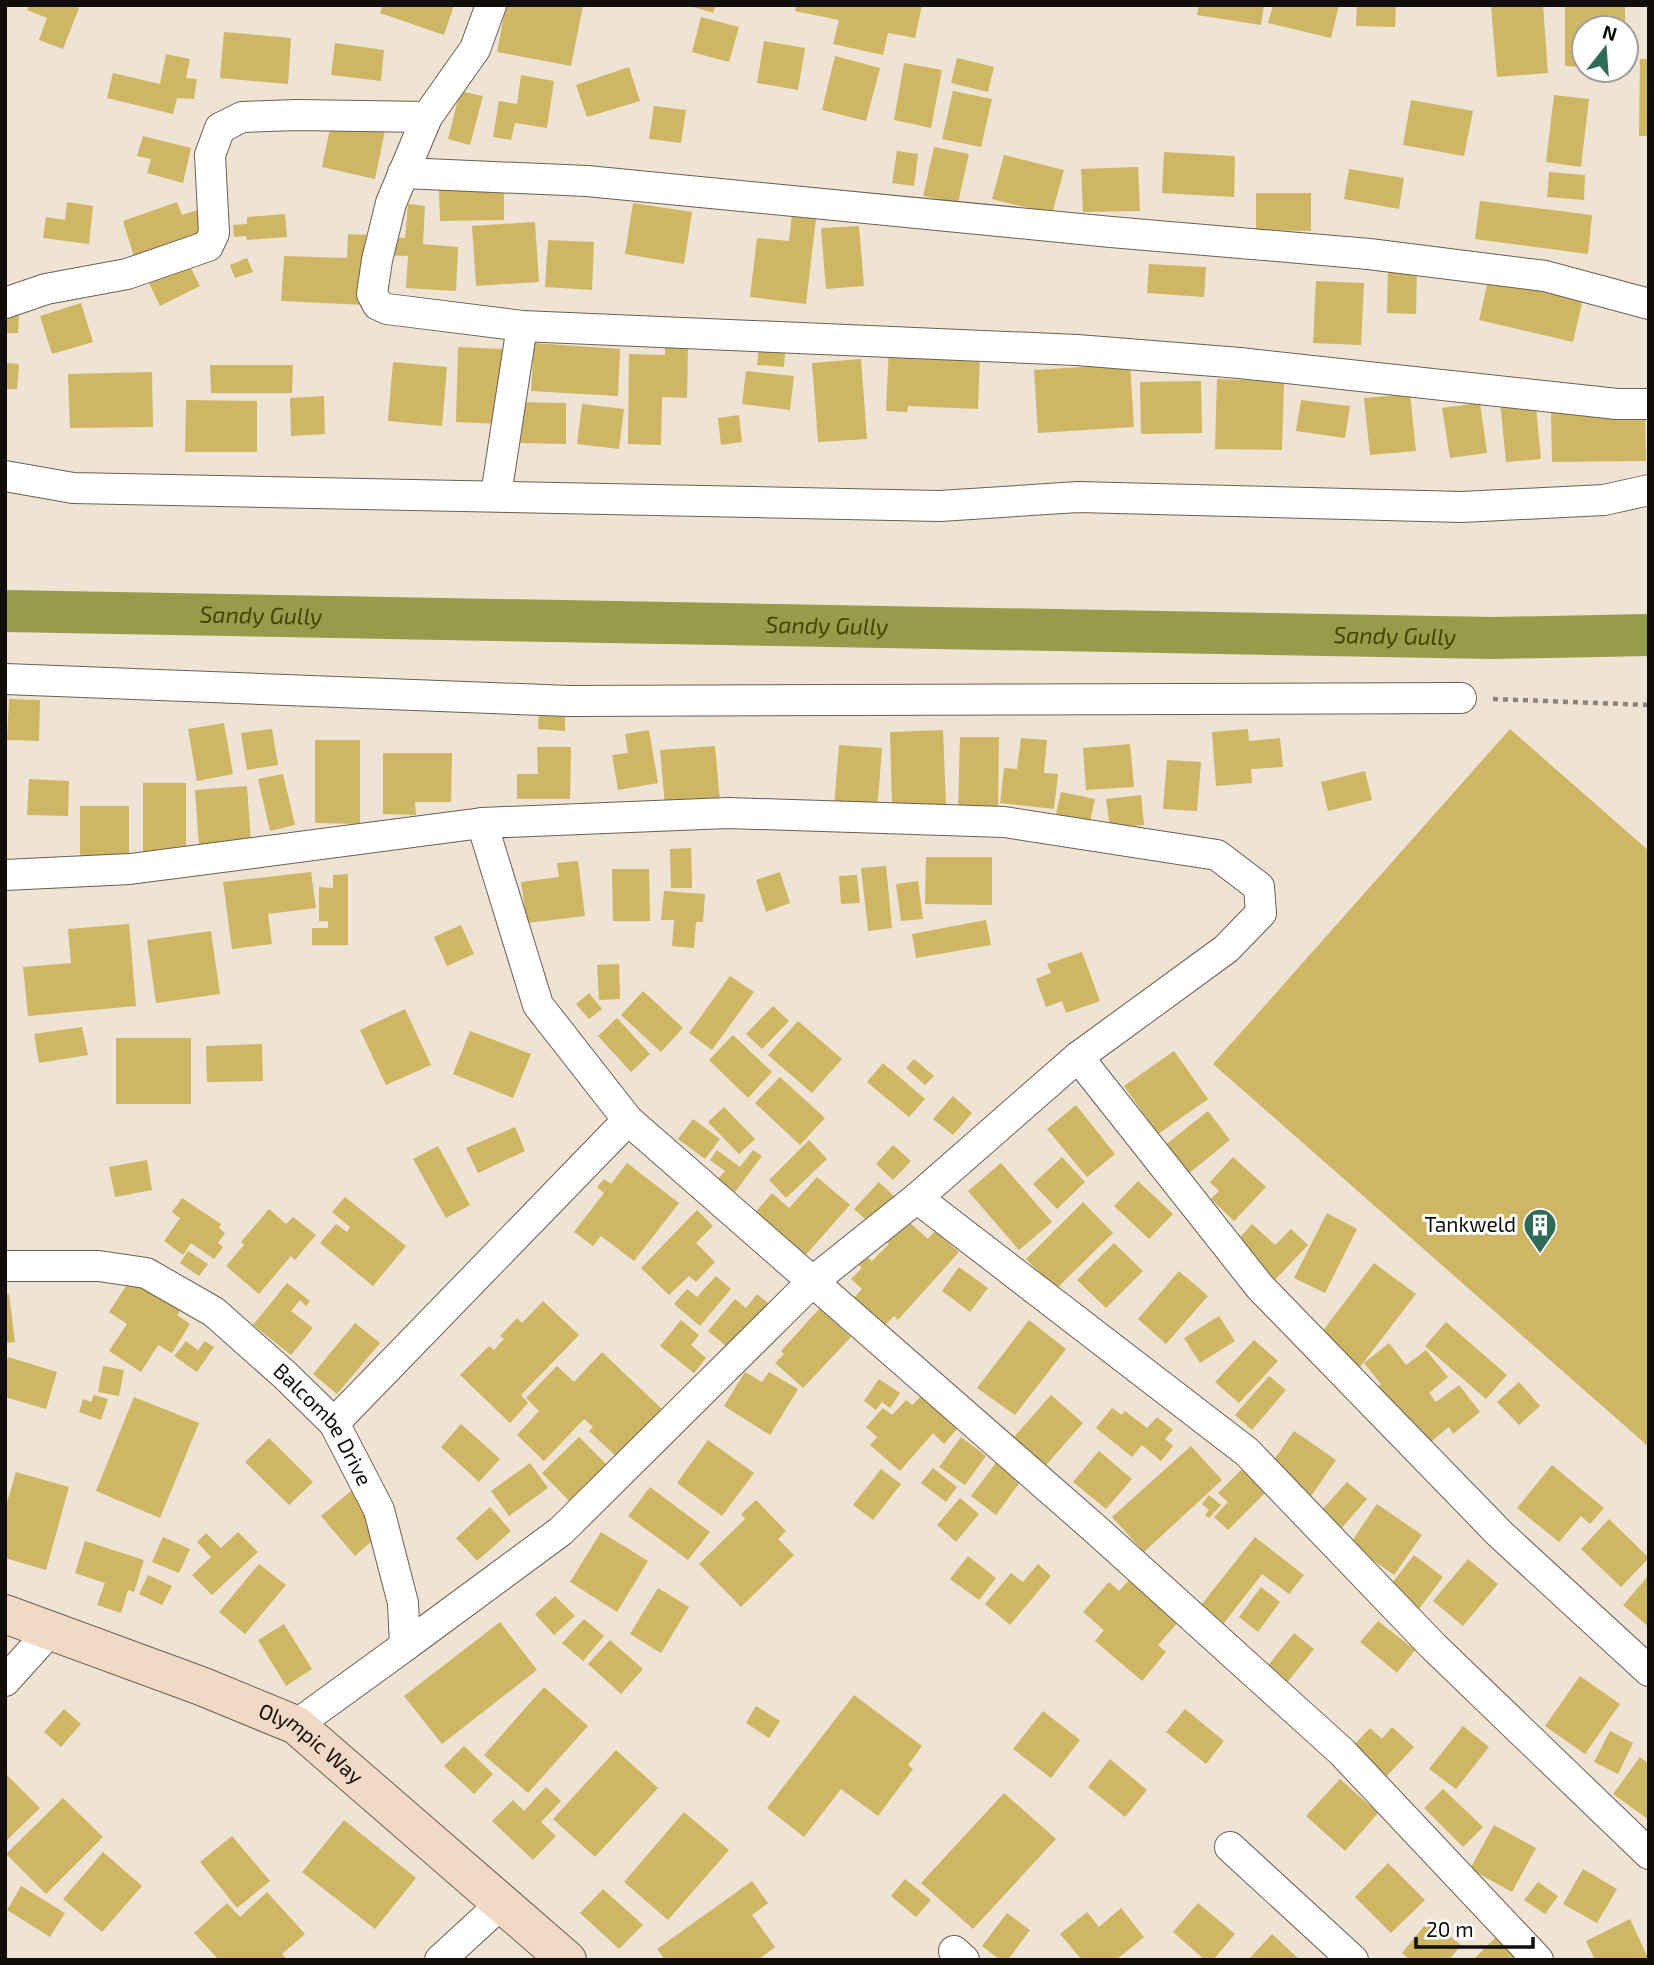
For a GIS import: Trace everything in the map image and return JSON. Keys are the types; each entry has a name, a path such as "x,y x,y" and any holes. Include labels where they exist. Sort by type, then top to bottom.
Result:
{"street":[{"path":"491,5 475,49 426,117 390,202 372,294 378,304 387,309 522,326 1077,350 1240,363 1618,404 1649,404"},
{"path":"5,303 46,289 127,274 208,246 214,233 210,155 219,128 242,117 426,117"},
{"path":"403,173 586,181 1097,231 1370,254 1545,276 1649,304"},
{"path":"496,495 522,326"},
{"path":"5,477 73,488 940,506 1078,497 1462,507 1604,500 1649,490"},
{"path":"5,679 569,701 1461,698"},
{"path":"5,875 131,869 482,823 728,813 1004,822 1217,855 1259,887 1261,913 1226,949 1078,1057 916,1198 812,1282 561,1531 296,1725"},
{"path":"482,823 538,1005 628,1121 1093,1527 1342,1752 1538,1960"},
{"path":"1078,1057 1260,1287 1500,1534 1649,1671"},
{"path":"334,1423 628,1121"},
{"path":"916,1198 1247,1452 1433,1646 1649,1854"},
{"name":"Balcombe Drive","path":"5,1266 99,1266 146,1273 214,1312 286,1376 334,1423 379,1510 403,1603 405,1646"},
{"name":"Olympic Way","path":"5,1614 201,1686 296,1725 567,1960"},
{"path":"5,1681 51,1630"},
{"path":"1230,1847 1353,1960"},
{"path":"440,1960 502,1903"}],"path":[{"path":"1461,698 1649,705"}],"building":[{"path":"29,5 73,5 79,8 63,49 39,40 47,18 27,10"},
{"path":"383,5 454,5 444,35 380,13"},
{"path":"506,5 583,6 571,66 497,52"},
{"path":"687,5 716,5 713,13"},
{"path":"796,5 922,5 915,38 888,33 883,55 833,44 839,20 795,11"},
{"path":"1199,5 1264,5 1261,25 1197,15"},
{"path":"1273,5 1339,5 1331,38 1268,23"},
{"path":"1357,5 1396,5 1395,27 1356,26"},
{"path":"1491,5 1543,5 1548,73 1497,77"},
{"path":"1565,5 1625,5 1625,14 1570,14 1570,66 1565,66"},
{"path":"701,17 739,27 729,62 692,52"},
{"path":"224,32 291,38 288,84 220,78"},
{"path":"764,41 805,48 798,90 757,83"},
{"path":"335,43 384,50 381,81 331,75"},
{"path":"166,54 190,59 186,78 197,79 194,99 177,98 173,114 107,98 113,73 160,84"},
{"path":"835,56 880,68 866,121 822,110"},
{"path":"957,58 994,67 988,92 951,83"},
{"path":"1640,59 1649,59 1649,136 1639,136"},
{"path":"904,63 942,70 931,128 894,120"},
{"path":"629,67 640,101 587,117 576,85"},
{"path":"521,75 554,81 547,128 515,123 511,140 493,137 499,101 517,104"},
{"path":"460,91 483,96 470,145 448,139"},
{"path":"953,91 992,99 981,147 942,139"},
{"path":"1554,95 1589,99 1581,167 1546,162"},
{"path":"1411,100 1473,111 1464,156 1403,145"},
{"path":"654,106 686,110 681,143 649,139"},
{"path":"332,119 385,130 375,179 322,167"},
{"path":"143,136 191,148 183,183 147,173 151,159 137,156"},
{"path":"934,147 969,154 958,203 923,196"},
{"path":"897,151 918,154 914,186 892,183"},
{"path":"1164,152 1235,156 1234,197 1162,193"},
{"path":"1004,155 1064,170 1052,214 992,199"},
{"path":"1138,167 1140,211 1083,212 1081,169"},
{"path":"1349,169 1404,178 1399,209 1344,199"},
{"path":"1549,172 1585,175 1584,200 1547,197"},
{"path":"504,189 504,220 440,221 439,190"},
{"path":"1256,193 1311,193 1311,231 1256,230"},
{"path":"1480,201 1592,215 1588,254 1475,239"},
{"path":"67,202 93,206 89,244 43,238 46,217 65,220"},
{"path":"177,202 182,215 200,209 209,234 135,260 123,221"},
{"path":"633,203 692,212 684,264 625,254"},
{"path":"408,204 425,206 423,244 458,247 456,291 406,288 408,256 384,255 386,237 405,238"},
{"path":"285,214 287,237 247,240 246,236 234,237 233,225 247,224 247,217"},
{"path":"792,215 816,218 806,304 750,297 757,238 789,241"},
{"path":"535,222 539,282 476,286 472,226"},
{"path":"859,226 864,286 826,289 821,228"},
{"path":"348,234 368,235 365,305 281,301 284,256 347,258"},
{"path":"548,240 594,242 592,290 545,287"},
{"path":"247,258 253,272 235,278 230,265"},
{"path":"188,262 200,286 160,306 148,281"},
{"path":"1149,264 1206,267 1204,297 1147,293"},
{"path":"1388,269 1417,270 1416,314 1387,313"},
{"path":"1490,272 1584,294 1573,342 1479,320"},
{"path":"1316,281 1364,283 1361,345 1313,343"},
{"path":"81,303 93,342 52,354 40,316"},
{"path":"5,314 19,315 18,333 5,333"},
{"path":"760,338 786,341 784,367 757,365"},
{"path":"534,343 620,349 618,396 531,391"},
{"path":"889,345 980,354 978,409 908,406 907,412 886,411"},
{"path":"458,347 503,349 500,424 456,422"},
{"path":"665,348 688,348 687,398 662,397 661,445 628,444 629,354 665,355"},
{"path":"861,359 867,439 818,442 812,363"},
{"path":"393,362 447,367 442,426 388,421"},
{"path":"5,363 19,364 17,389 5,389"},
{"path":"1130,364 1134,427 1038,433 1034,370"},
{"path":"210,365 293,365 292,393 211,393"},
{"path":"746,371 794,376 790,410 742,404"},
{"path":"152,372 153,427 70,428 68,374"},
{"path":"1217,379 1284,381 1282,450 1215,449"},
{"path":"1201,381 1202,433 1141,434 1140,382"},
{"path":"1410,394 1416,451 1370,455 1364,398"},
{"path":"324,396 325,434 291,436 290,398"},
{"path":"1535,398 1541,459 1506,462 1500,401"},
{"path":"186,400 257,401 257,452 185,452"},
{"path":"1301,400 1350,406 1345,438 1296,431"},
{"path":"519,402 566,403 566,444 519,443"},
{"path":"1480,403 1487,453 1450,458 1442,408"},
{"path":"582,404 624,409 619,449 577,444"},
{"path":"1645,411 1646,461 1552,462 1551,413"},
{"path":"739,415 742,442 721,445 718,418"},
{"path":"9,699 40,700 39,741 7,740"},
{"path":"539,710 565,711 565,731 538,729"},
{"path":"224,723 233,774 197,781 188,729"},
{"path":"272,729 278,765 247,770 241,733"},
{"path":"1248,729 1249,741 1280,738 1283,767 1251,769 1252,783 1216,786 1212,732"},
{"name":"Tankweld","path":"1510,729 1649,851 1649,1447 1213,1064"},
{"path":"649,730 658,783 618,790 612,755 628,753 625,734"},
{"path":"943,730 946,805 892,807 890,732"},
{"path":"960,737 999,737 998,811 958,811"},
{"path":"1021,738 1047,740 1044,773 1058,774 1054,809 1000,803 1004,768 1017,769"},
{"path":"315,740 360,740 360,824 315,823"},
{"path":"1130,744 1134,787 1086,790 1083,748"},
{"path":"839,745 882,748 877,812 834,809"},
{"path":"715,746 720,801 665,806 660,750"},
{"path":"537,747 571,747 570,799 517,799 517,774 538,774"},
{"path":"383,753 452,753 451,802 415,802 416,815 383,814"},
{"path":"1167,760 1201,762 1197,811 1163,809"},
{"path":"1365,771 1372,800 1328,811 1321,782"},
{"path":"283,774 295,825 270,831 258,779"},
{"path":"29,779 69,781 68,816 27,815"},
{"path":"143,783 186,783 186,854 143,853"},
{"path":"247,786 251,842 199,845 195,790"},
{"path":"1061,792 1095,799 1090,822 1056,814"},
{"path":"1141,795 1144,825 1110,828 1106,799"},
{"path":"80,806 129,806 129,864 80,864"},
{"path":"691,848 692,888 671,888 670,849"},
{"path":"926,857 992,857 992,905 925,904"},
{"path":"578,861 585,916 527,923 521,882 559,877 557,863"},
{"path":"886,866 892,928 868,931 861,868"},
{"path":"612,869 649,869 650,921 613,921"},
{"path":"311,872 316,908 268,914 272,944 232,949 223,882"},
{"path":"780,872 790,903 766,912 756,880"},
{"path":"348,874 348,945 312,945 312,928 328,928 328,921 319,921 319,887 333,888 333,875"},
{"path":"857,875 860,903 841,904 839,876"},
{"path":"918,881 923,919 901,921 896,884"},
{"path":"664,891 705,894 703,922 696,922 694,948 672,946 674,920 661,920"},
{"path":"986,920 991,945 916,958 912,934"},
{"path":"129,924 136,1006 28,1016 23,967 71,963 68,929"},
{"path":"461,925 474,954 447,966 434,937"},
{"path":"211,931 220,994 156,1003 147,940"},
{"path":"1082,952 1100,1001 1066,1013 1062,1001 1046,1007 1036,979 1051,973 1047,964"},
{"path":"619,964 620,999 599,1000 597,965"},
{"path":"730,976 754,992 712,1050 689,1033"},
{"path":"643,991 683,1028 661,1052 621,1015"},
{"path":"589,993 602,1009 589,1019 576,1004"},
{"path":"773,1006 789,1021 762,1049 746,1034"},
{"path":"405,1009 431,1065 386,1085 360,1030"},
{"path":"617,1018 650,1054 631,1072 598,1036"},
{"path":"798,1021 842,1059 812,1093 768,1055"},
{"path":"82,1027 88,1055 39,1063 34,1034"},
{"path":"470,1031 531,1054 513,1098 453,1074"},
{"path":"733,1035 772,1072 748,1098 709,1060"},
{"path":"116,1038 191,1038 191,1104 116,1104"},
{"path":"262,1044 263,1081 207,1082 206,1046"},
{"path":"1174,1051 1208,1099 1158,1134 1124,1086"},
{"path":"914,1059 934,1076 925,1085 906,1068"},
{"path":"883,1063 925,1099 909,1117 867,1082"},
{"path":"780,1077 825,1118 800,1145 755,1103"},
{"path":"953,1096 972,1113 953,1135 933,1119"},
{"path":"1076,1105 1115,1154 1087,1177 1047,1129"},
{"path":"724,1107 755,1139 739,1154 708,1122"},
{"path":"1208,1111 1230,1140 1187,1175 1164,1146"},
{"path":"693,1119 720,1139 705,1159 678,1139"},
{"path":"515,1127 525,1151 478,1173 466,1148"},
{"path":"809,1140 827,1159 786,1198 769,1180"},
{"path":"893,1145 911,1161 893,1180 876,1164"},
{"path":"438,1146 470,1205 446,1218 413,1159"},
{"path":"717,1150 740,1167 753,1150 762,1156 735,1192 718,1179 725,1171 710,1160"},
{"path":"1062,1157 1085,1182 1057,1209 1033,1184"},
{"path":"1233,1157 1266,1187 1234,1221 1211,1199 1219,1191 1210,1182"},
{"path":"147,1160 152,1190 115,1197 109,1167"},
{"path":"627,1163 679,1203 634,1261 601,1236 593,1246 574,1232 604,1193 597,1187 604,1179 611,1184"},
{"path":"1001,1163 1052,1222 1019,1250 968,1191"},
{"path":"817,1177 850,1205 803,1258 754,1214 772,1193 789,1208"},
{"path":"1138,1181 1173,1214 1149,1239 1114,1206"},
{"path":"879,1182 897,1199 872,1225 854,1209"},
{"path":"345,1197 406,1246 373,1286 320,1243 336,1224 347,1232 350,1227 332,1212"},
{"path":"182,1198 221,1224 219,1228 225,1233 218,1243 223,1247 214,1259 191,1243 183,1255 164,1241 180,1218 172,1212"},
{"path":"1083,1202 1113,1233 1056,1289 1026,1259"},
{"path":"269,1209 286,1224 293,1217 316,1235 295,1260 291,1256 259,1294 226,1266 244,1245 241,1242"},
{"path":"697,1210 713,1226 696,1243 715,1262 696,1282 689,1276 669,1295 641,1268"},
{"path":"1327,1213 1357,1229 1325,1293 1294,1278"},
{"path":"909,1222 928,1239 935,1231 959,1252 898,1320 894,1316 881,1329 850,1302 862,1289 851,1279 862,1268 857,1264 865,1255 872,1261 889,1244 883,1239 897,1224 902,1230"},
{"path":"1252,1224 1275,1245 1291,1229 1308,1245 1274,1281 1234,1244"},
{"path":"1114,1243 1143,1271 1106,1308 1077,1280"},
{"path":"188,1251 208,1264 199,1276 180,1263"},
{"path":"1374,1263 1416,1294 1360,1367 1319,1336"},
{"path":"959,1267 988,1288 970,1312 942,1291"},
{"path":"1179,1271 1208,1296 1166,1344 1138,1319"},
{"path":"716,1276 731,1289 700,1326 674,1304 687,1289 697,1297"},
{"path":"132,1277 181,1309 177,1315 190,1324 172,1353 158,1345 141,1372 109,1351 127,1324 109,1312"},
{"path":"287,1283 310,1301 306,1306 300,1300 291,1311 313,1328 291,1355 253,1325"},
{"path":"5,1294 9,1294 15,1342 5,1343"},
{"path":"757,1294 770,1305 731,1350 708,1331 735,1299 746,1308"},
{"path":"543,1301 579,1335 521,1395 528,1403 510,1423 460,1375 489,1346 494,1350 504,1339 500,1336 517,1318 522,1323"},
{"path":"820,1308 851,1337 803,1388 775,1363 784,1354 781,1351"},
{"path":"1219,1316 1235,1341 1200,1363 1184,1338"},
{"path":"681,1320 699,1335 691,1345 706,1358 694,1373 660,1346"},
{"path":"1029,1320 1066,1349 1015,1415 977,1388"},
{"path":"1446,1322 1507,1375 1486,1399 1425,1346"},
{"path":"355,1323 380,1343 337,1394 313,1374"},
{"path":"1254,1340 1278,1361 1239,1403 1215,1382"},
{"path":"186,1341 198,1350 205,1341 214,1347 197,1372 174,1356"},
{"path":"1389,1343 1406,1365 1426,1350 1448,1377 1429,1393 1436,1402 1459,1385 1480,1412 1453,1434 1449,1427 1428,1444 1403,1412 1393,1420 1371,1392 1381,1384 1364,1363"},
{"path":"602,1352 665,1412 620,1460 589,1431 593,1427 584,1419 544,1461 517,1435 539,1411 526,1398 557,1366 574,1382"},
{"path":"8,1357 57,1372 46,1409 5,1397 5,1364"},
{"path":"103,1366 124,1370 119,1396 98,1392"},
{"path":"745,1372 762,1382 769,1372 798,1389 770,1435 724,1406"},
{"path":"1269,1376 1286,1390 1252,1430 1235,1415"},
{"path":"879,1379 900,1393 890,1408 882,1402 876,1410 864,1401"},
{"path":"1519,1382 1540,1406 1519,1425 1497,1402"},
{"path":"923,1394 963,1422 944,1444 933,1433 900,1471 870,1445 877,1437 866,1427 883,1408 892,1415 906,1400 912,1405"},
{"path":"94,1395 108,1399 101,1420 79,1412 83,1399 91,1402"},
{"path":"1051,1395 1083,1423 1046,1465 1014,1437"},
{"path":"134,1397 199,1423 160,1518 96,1491"},
{"path":"1112,1408 1122,1415 1125,1411 1147,1428 1157,1417 1173,1430 1165,1439 1173,1446 1161,1461 1142,1445 1132,1457 1096,1428"},
{"path":"461,1424 500,1459 479,1482 441,1447"},
{"path":"1294,1431 1336,1460 1311,1496 1269,1467"},
{"path":"579,1437 613,1471 576,1508 542,1473"},
{"path":"961,1437 986,1456 965,1485 939,1467"},
{"path":"269,1438 313,1482 289,1505 245,1462"},
{"path":"708,1440 754,1473 722,1516 677,1483"},
{"path":"1191,1446 1222,1480 1144,1552 1112,1517"},
{"path":"1099,1451 1132,1479 1106,1509 1073,1482"},
{"path":"998,1460 1023,1478 996,1515 971,1496"},
{"path":"530,1463 548,1488 509,1516 491,1491"},
{"path":"1552,1465 1604,1508 1590,1524 1581,1516 1559,1542 1517,1508"},
{"path":"933,1468 957,1487 946,1502 921,1483"},
{"path":"881,1469 901,1484 873,1520 853,1505"},
{"path":"1242,1469 1266,1492 1228,1530 1214,1517 1228,1502 1218,1493"},
{"path":"16,1472 69,1487 46,1570 5,1558 5,1509"},
{"path":"1347,1482 1367,1499 1339,1531 1319,1513"},
{"path":"357,1486 381,1533 355,1556 321,1516"},
{"path":"650,1487 710,1532 688,1560 628,1516"},
{"path":"1209,1495 1221,1505 1209,1518 1205,1515 1209,1510 1202,1504"},
{"path":"960,1498 979,1514 956,1542 937,1525"},
{"path":"756,1500 786,1531 778,1539 794,1555 741,1607 699,1564 745,1519 741,1514"},
{"path":"1377,1504 1422,1535 1394,1575 1350,1544"},
{"path":"490,1507 511,1531 477,1561 456,1538"},
{"path":"1609,1519 1649,1558 1621,1587 1581,1549"},
{"path":"238,1532 258,1552 212,1595 192,1575 211,1557 197,1542 206,1533 221,1548"},
{"path":"601,1532 648,1561 617,1612 570,1582"},
{"path":"163,1537 190,1549 179,1573 152,1562"},
{"path":"1255,1537 1304,1575 1289,1594 1262,1574 1221,1627 1198,1609"},
{"path":"85,1541 144,1560 134,1592 128,1590 121,1613 97,1605 105,1583 75,1573"},
{"path":"1414,1555 1443,1577 1419,1609 1389,1587"},
{"path":"968,1556 996,1578 979,1600 950,1579"},
{"path":"1468,1559 1498,1584 1463,1626 1433,1601"},
{"path":"259,1564 286,1585 245,1634 219,1612"},
{"path":"1038,1564 1051,1576 1010,1625 985,1604 1011,1573 1023,1582"},
{"path":"148,1575 172,1586 162,1605 139,1594"},
{"path":"1649,1575 1649,1627 1623,1605"},
{"path":"1130,1579 1179,1621 1158,1645 1166,1652 1142,1681 1095,1641 1104,1630 1083,1612 1109,1582 1119,1591"},
{"path":"1261,1587 1280,1602 1258,1632 1239,1617"},
{"path":"658,1588 689,1607 661,1653 630,1634"},
{"path":"555,1596 575,1616 554,1635 535,1614"},
{"path":"584,1619 604,1636 583,1661 562,1643"},
{"path":"1378,1621 1415,1650 1397,1673 1360,1642"},
{"path":"500,1622 537,1670 442,1744 404,1696"},
{"path":"284,1624 312,1669 286,1686 258,1640"},
{"path":"1294,1633 1314,1649 1286,1684 1266,1668"},
{"path":"610,1640 643,1669 621,1694 588,1664"},
{"path":"1580,1676 1620,1704 1585,1754 1545,1726"},
{"path":"544,1687 588,1726 528,1793 484,1755"},
{"path":"854,1695 922,1746 908,1765 913,1769 878,1816 841,1789 804,1837 767,1808"},
{"path":"756,1706 780,1721 769,1738 746,1723"},
{"path":"64,1709 81,1724 61,1747 44,1732"},
{"path":"1185,1709 1224,1741 1206,1764 1166,1732"},
{"path":"1043,1711 1080,1740 1051,1778 1013,1749"},
{"path":"1463,1726 1489,1747 1456,1789 1429,1769"},
{"path":"1392,1727 1414,1747 1384,1779 1351,1748 1370,1728 1382,1739"},
{"path":"1610,1731 1633,1743 1618,1774 1594,1762"},
{"path":"464,1746 493,1774 474,1794 444,1766"},
{"path":"616,1750 658,1788 595,1857 553,1819"},
{"path":"1640,1757 1649,1764 1649,1820 1613,1794"},
{"path":"1110,1759 1147,1790 1125,1817 1088,1787"},
{"path":"5,1773 40,1808 5,1842"},
{"path":"1340,1779 1378,1813 1345,1851 1306,1816"},
{"path":"546,1787 561,1801 541,1822 556,1836 533,1860 492,1821 513,1800 524,1811"},
{"path":"1443,1789 1483,1827 1463,1847 1424,1808"},
{"path":"1004,1793 1056,1839 973,1929 921,1883"},
{"path":"63,1798 103,1837 46,1894 6,1854"},
{"path":"684,1812 729,1850 668,1920 624,1882"},
{"path":"344,1820 416,1878 375,1929 302,1872"},
{"path":"1494,1825 1536,1848 1512,1892 1470,1869"},
{"path":"232,1836 270,1881 237,1908 200,1862"},
{"path":"103,1852 142,1886 102,1932 63,1899"},
{"path":"1388,1863 1425,1900 1391,1933 1355,1897"},
{"path":"1583,1869 1617,1889 1597,1923 1563,1904"},
{"path":"905,1879 931,1900 916,1917 891,1896"},
{"path":"752,1881 768,1903 752,1915 775,1947 758,1960 665,1960 657,1949"},
{"path":"1538,1882 1558,1896 1545,1914 1524,1900"},
{"path":"21,1886 65,1913 50,1937 7,1910"},
{"path":"603,1889 643,1925 619,1949 580,1913"},
{"path":"267,1892 305,1934 282,1954 288,1960 219,1960 194,1933 227,1903 240,1917"},
{"path":"1198,1903 1235,1934 1213,1960 1205,1960 1173,1932"},
{"path":"1121,1908 1144,1937 1116,1960 1082,1960 1060,1934 1087,1912 1099,1927"},
{"path":"1007,1913 1030,1930 1008,1960 1000,1960 982,1946"},
{"path":"1630,1919 1649,1960 1595,1960 1586,1941"},
{"path":"1429,1920 1461,1945 1449,1960 1410,1960 1402,1953"},
{"path":"1272,1934 1300,1960 1248,1960"},
{"path":"1497,1936 1521,1960 1473,1960"}],"waterway":[{"name":"Sandy Gully","path":"5,611 1493,638 1649,635"}],"place":[{"name":"Tankweld","path":"1540,1255"}]}
